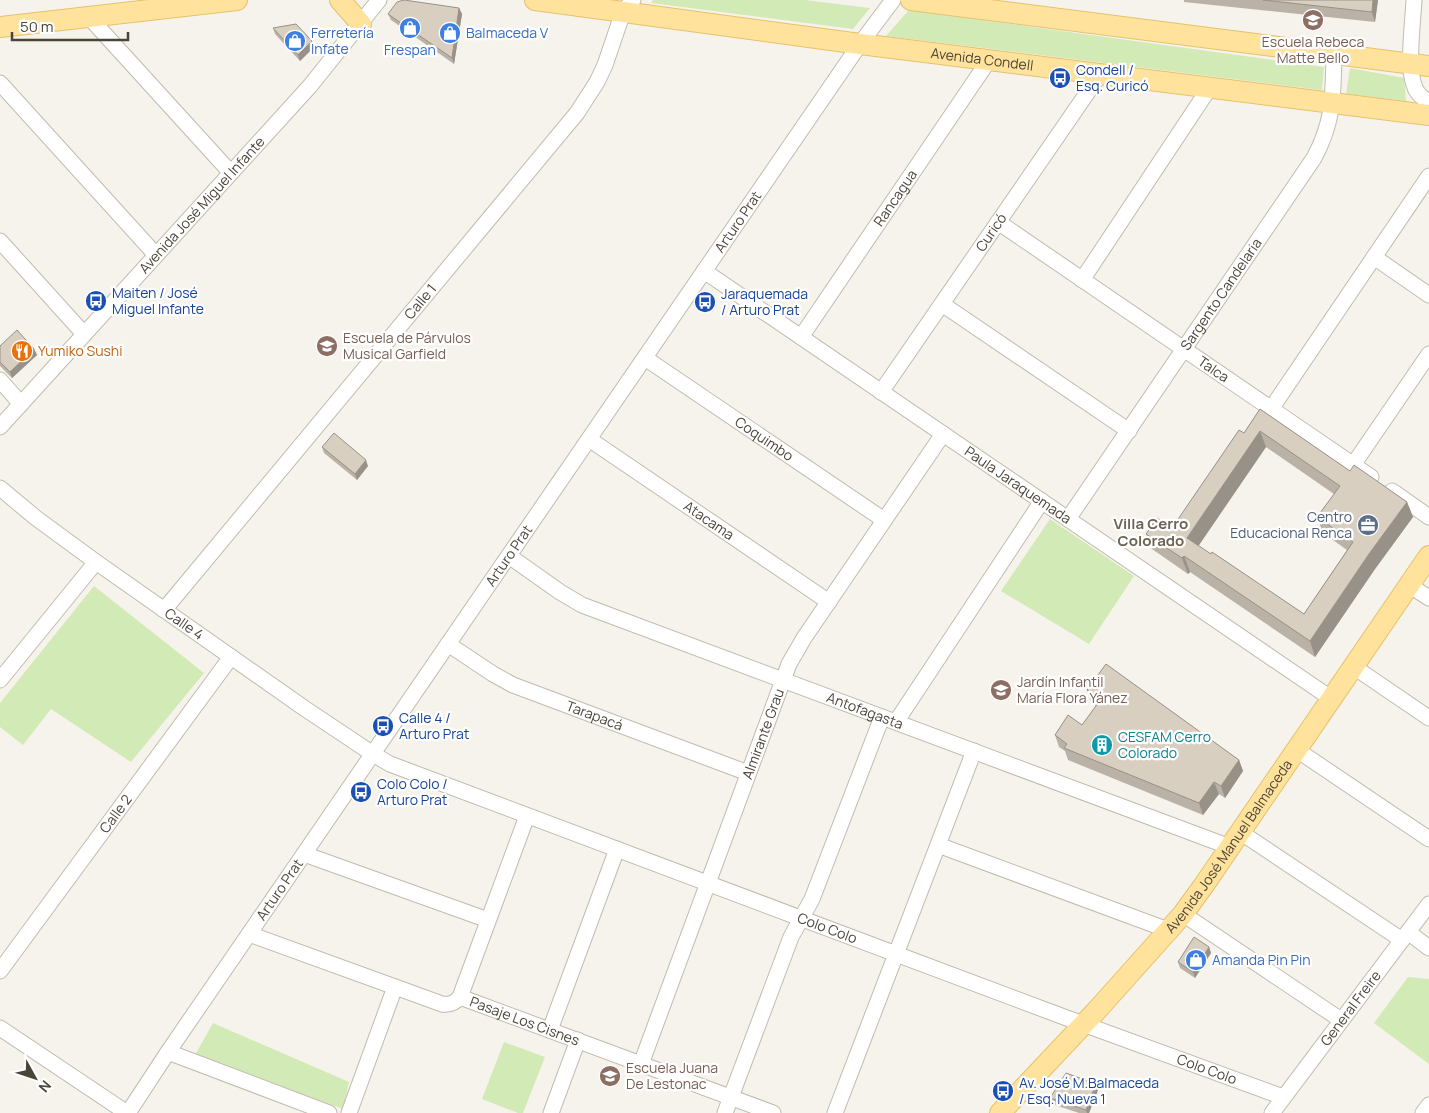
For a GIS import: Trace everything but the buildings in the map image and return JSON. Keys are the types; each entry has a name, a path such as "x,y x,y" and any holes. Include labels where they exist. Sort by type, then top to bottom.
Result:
{"main road":[{"path":"0,27 194,3 237,0"},
{"path":"340,0 361,24"},
{"name":"Avenida Condell","path":"535,0 628,6 860,44 1429,115"},
{"path":"911,0 1420,65"},
{"name":"Avenida José Manuel Balmaceda","path":"1000,1113 1084,1024 1183,914 1429,556"}],"street":[{"name":"Avenida José Miguel Infante","path":"0,427 310,86 379,0"},
{"name":"Arturo Prat","path":"127,1113 860,44 893,0"},
{"path":"1414,0 1420,65 1414,87 1420,96 1429,102"},
{"name":"Calle 1","path":"164,610 577,113 593,90 605,65 628,6"},
{"path":"90,17 231,173"},
{"name":"Sargento Candelaria","path":"1068,519 1314,158 1329,123 1333,102 1334,54"},
{"name":"Rancagua","path":"801,337 988,60"},
{"name":"Curicó","path":"881,392 1101,73"},
{"path":"0,83 156,255"},
{"path":"1082,280 1210,87"},
{"path":"1271,409 1429,176"},
{"name":"Talca","path":"998,222 1429,517"},
{"path":"0,241 84,334"},
{"path":"1374,258 1429,295"},
{"name":"Paula Jaraquemada","path":"704,271 1332,699"},
{"path":"942,304 1128,431"},
{"path":"1354,465 1429,354"},
{"name":"Coquimbo","path":"644,358 884,520"},
{"path":"0,380 21,404"},
{"name":"Almirante Grau","path":"641,1064 782,680 796,651 943,434"},
{"name":"Atacama","path":"589,439 829,602"},
{"name":"Calle 4","path":"0,488 36,518 96,562 373,754"},
{"path":"725,1113 791,937 812,899 889,720 1042,501"},
{"name":"Antofagasta","path":"509,556 582,605 974,751 1235,839 1429,948"},
{"path":"0,680 96,562"},
{"path":"1409,585 1429,598"},
{"name":"Tarapacá","path":"448,644 492,674 513,685 748,773"},
{"name":"Calle 2","path":"0,971 231,657"},
{"path":"1354,667 1429,718"},
{"path":"1297,750 1429,839"},
{"path":"834,1113 974,751"},
{"name":"Colo Colo","path":"373,754 398,767 527,816 1283,1097"},
{"path":"460,997 527,816"},
{"path":"938,845 1168,930"},
{"path":"550,1030 617,849"},
{"path":"304,854 488,920"},
{"name":"General Freire","path":"1272,1113 1429,904"},
{"path":"1183,914 1342,1020"},
{"name":"Pasaje Los Cisnes","path":"249,934 442,1004 452,1004 460,997 774,1113"},
{"path":"349,1113 395,987"},
{"path":"0,1028 127,1113"},
{"path":"551,1113 578,1040"},
{"path":"168,1052 306,1109 329,1113"},
{"path":"1423,1113 1429,1105"}],"green space":[{"path":"653,0 805,0 870,8 853,29 651,3"},
{"path":"909,10 1324,67 1322,90 886,36"},
{"path":"1350,68 1404,78 1406,101 1346,94"},
{"path":"1050,519 1134,576 1089,644 1001,591"},
{"path":"94,586 204,673 131,762 51,709 23,745 0,727 0,703"},
{"path":"1408,977 1429,979 1429,1064 1374,1023"},
{"path":"213,1023 349,1082 343,1109 195,1055"},
{"path":"504,1042 545,1057 523,1113 518,1113 482,1099"}],"place":[{"name":"Escuela Rebeca Matte Bello","path":"1313,20"},
{"name":"Frespan","path":"410,28"},
{"name":"Balmaceda V","path":"450,33"},
{"name":"Ferretería Infate","path":"295,41"},
{"name":"Condell / Esq. Curicó","path":"1060,78"},
{"name":"Maiten / José Miguel Infante","path":"96,301"},
{"name":"Jaraquemada / Arturo Prat","path":"705,302"},
{"name":"Escuela de Párvulos Musical Garfield","path":"327,346"},
{"name":"Yumiko Sushi","path":"22,351"},
{"name":"Centro Educacional Renca","path":"1368,525"},
{"name":"Jardín Infantil María Flora Yánez","path":"1001,690"},
{"name":"Calle 4 / Arturo Prat","path":"383,726"},
{"name":"CESFAM Cerro Colorado","path":"1102,745"},
{"name":"Colo Colo / Arturo Prat","path":"361,792"},
{"name":"Amanda Pin Pin","path":"1196,960"},
{"name":"Escuela Juana De Lestonac","path":"610,1076"},
{"name":"Av. José M.Balmaceda / Esq. Nueva 1","path":"1003,1091"}],"district":[{"name":"Villa Cerro Colorado","path":"1151,532"}]}
